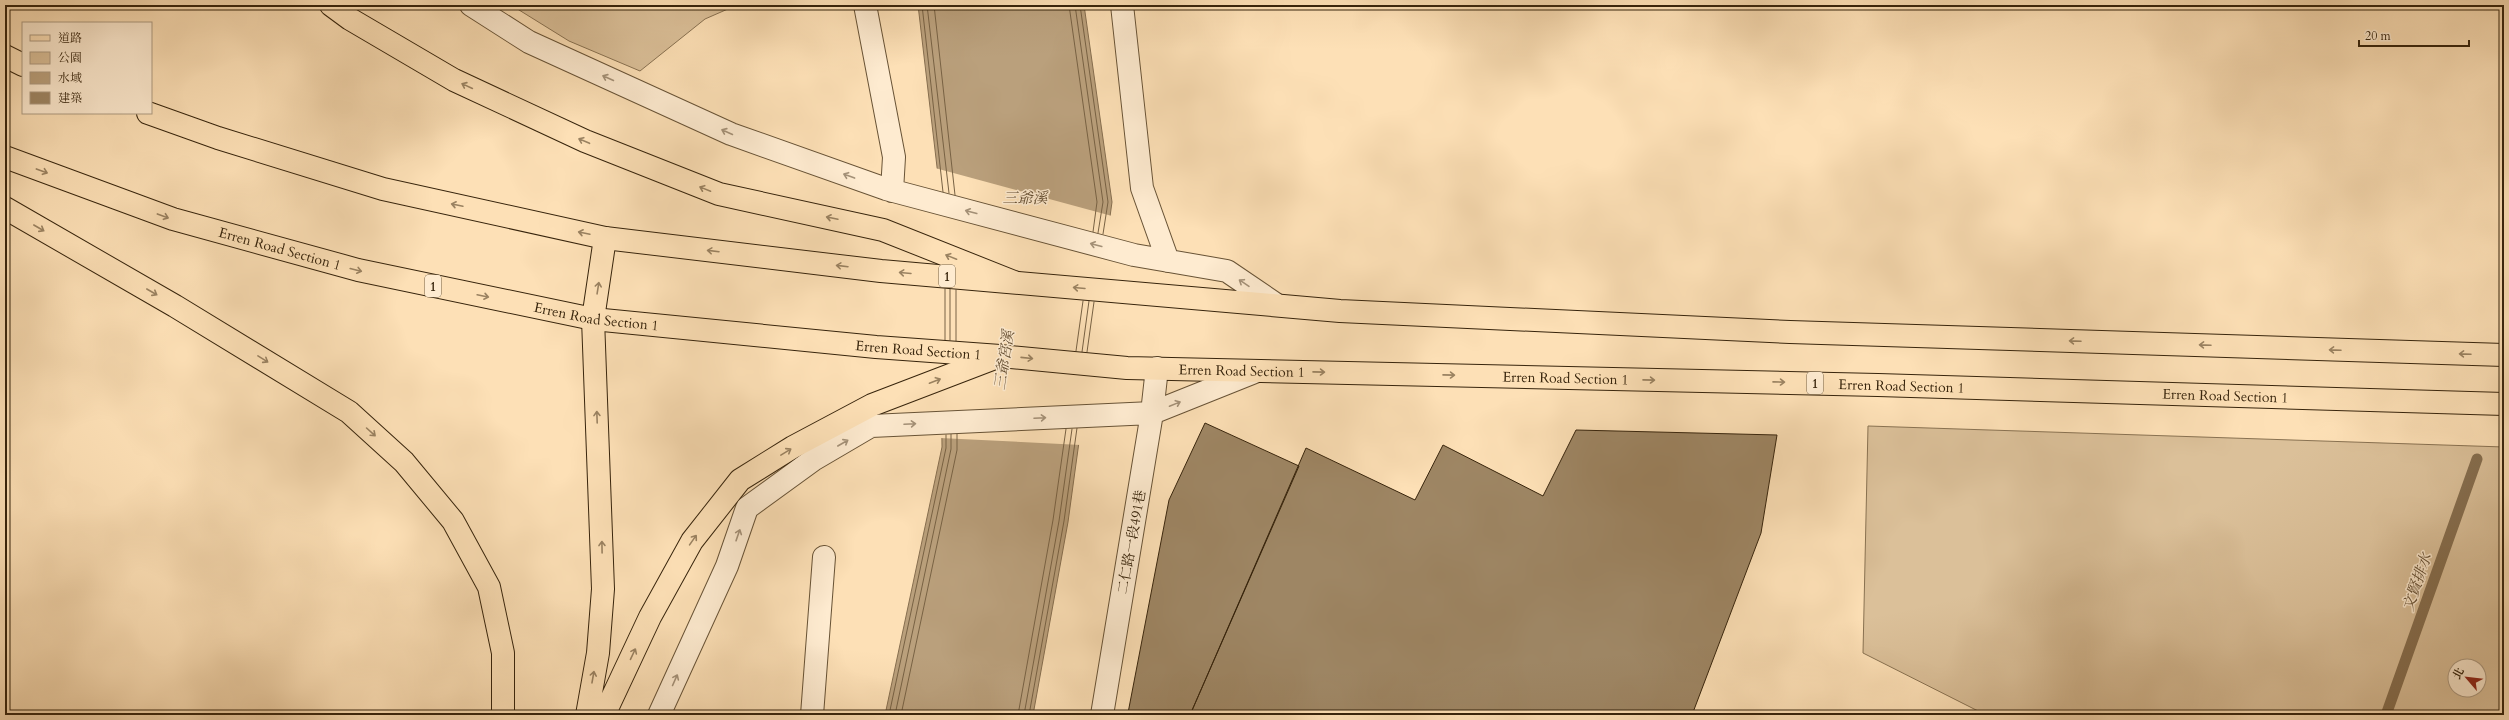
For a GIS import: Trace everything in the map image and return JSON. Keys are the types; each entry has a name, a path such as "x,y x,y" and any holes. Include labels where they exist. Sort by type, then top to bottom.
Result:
{"main road":[{"path":"331,5 350,19 454,80 585,141 720,194 883,230 1014,282"},
{"path":"5,56 22,64"},
{"name":"1","path":"151,114 218,138 383,189 605,238 881,271 1340,311 1790,332 2504,355"},
{"name":"Erren Road Section 1","path":"5,157 173,219 358,270 593,319 876,347 1000,356 1126,368 1886,385 2504,404"},
{"path":"5,208 176,306 349,412 404,462 453,522 489,587 503,653 503,715"},
{"path":"587,715 598,653 603,589 593,319 605,238"},
{"path":"604,715 650,617 692,541 740,480 793,447 872,405 1000,356"}],"street":[{"path":"471,5 529,42 731,134 889,190 1134,255 1227,271 1277,305"},
{"path":"865,5 894,157 889,190"},
{"path":"1122,5 1142,188 1168,262"},
{"name":"二仁路一段491巷","path":"1102,715 1152,413 1157,368"},
{"path":"659,715 727,566 747,508 813,460 871,426 1152,413 1257,371"},
{"path":"812,715 824,557"}],"green space":[{"path":"511,5 737,5 705,19 640,71 569,41"},
{"path":"1868,426 2504,447 2504,715 1986,715 1863,653"}],"water":[{"name":"三爺溪","path":"918,5 1084,5 1112,202 1068,522 1033,715 885,715 942,447 939,184"}],"pier":[{"path":"935,168 1112,216 1081,445 940,438"}],"building":[{"path":"1205,423 1299,466 1190,715 1131,715 1128,713 1169,500"},
{"path":"1576,430 1777,435 1761,533 1692,715 1190,715 1306,448 1415,500 1443,445 1543,496"}],"waterway":[{"name":"文賢排水","path":"2386,715 2477,459"}],"water label":[{"name":"三爺宮溪","path":"1004,360"}]}
